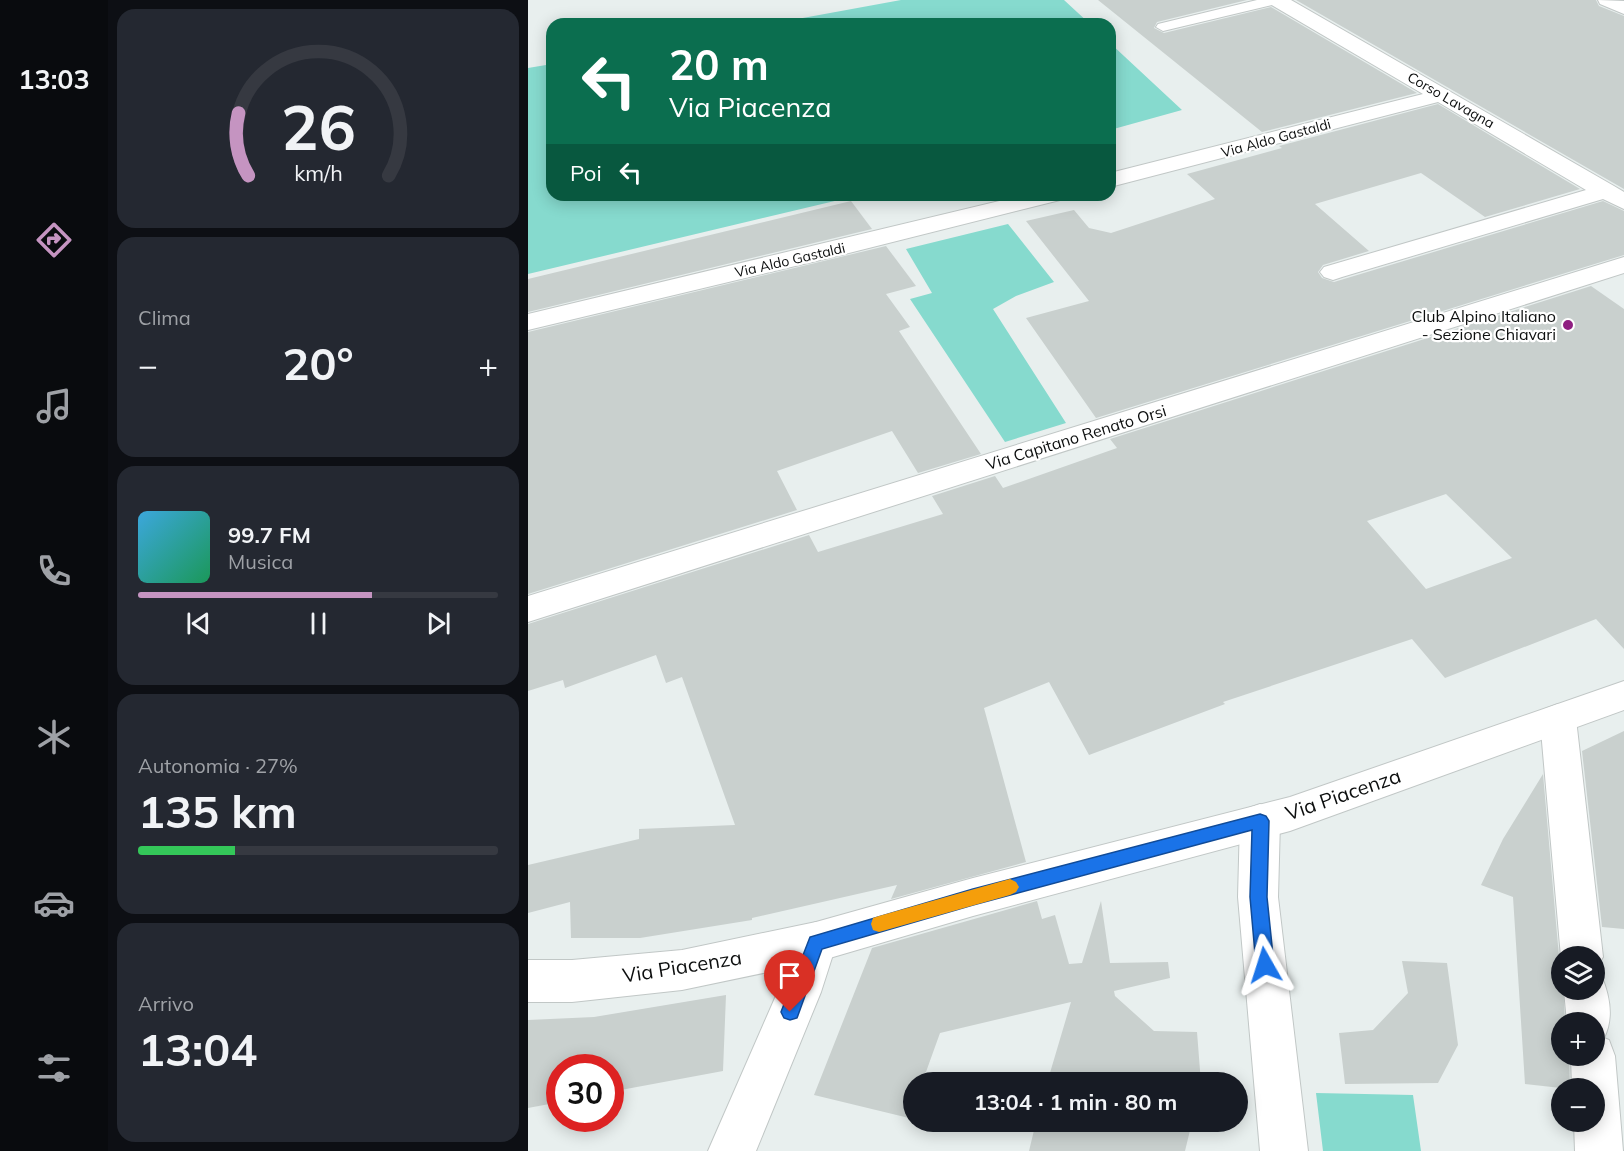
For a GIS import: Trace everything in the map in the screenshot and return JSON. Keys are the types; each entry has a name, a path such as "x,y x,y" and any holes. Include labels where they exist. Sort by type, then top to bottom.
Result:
{"street":[{"name":"Corso Lavagna","path":"1276,0 1615,196"},
{"path":"1607,0 1624,8"},
{"name":"Via Aldo Gastaldi","path":"1116,178 1442,95"},
{"path":"1333,273 1615,196"},
{"name":"Via Aldo Gastaldi","path":"528,322 1028,201"},
{"name":"Via Capitano Renato Orsi","path":"528,609 1624,265"},
{"name":"Via Piacenza","path":"528,981 572,981 682,970 816,942 973,897 1290,814 1624,695"},
{"path":"1558,719 1581,946"},
{"path":"1260,821 1258,897 1284,1151"},
{"path":"732,1151 799,992 816,942"},
{"path":"1594,1066 1599,1151"}],"lane":[{"path":"1163,27 1276,0"}],"green space":[{"path":"901,0 1064,0 1084,18 803,18"},
{"path":"1116,49 1182,110 1116,128"},
{"path":"546,65 546,201 835,201 528,274 528,68"},
{"path":"1008,224 1054,282 1016,296 993,309 1066,423 1005,442 910,299 932,293 906,249"},
{"path":"1316,1093 1413,1095 1421,1151 1323,1151"}],"building":[{"path":"1098,0 1247,0 1157,22 1154,28 1164,33 1271,7 1417,93 1262,132"},
{"path":"1296,0 1596,0 1599,6 1624,16 1624,189"},
{"path":"1438,104 1580,189 1485,217 1421,173 1315,204 1369,251 1323,265 1318,272 1322,278 1334,282 1603,201 1624,211 1624,255 1096,418 1026,318 1089,301 1026,221 1074,210 1089,228 1111,233 1215,199 1187,174 1282,148 1279,146"},
{"path":"851,201 872,229 528,312 528,279"},
{"path":"886,246 916,286 886,294 910,327 899,331 981,454 918,473 892,431 777,471 797,510 528,594 528,332"},
{"path":"1591,286 1624,309 1624,649 1596,619 1445,678 1412,639 1223,702 1225,704 1089,755 1049,682 984,708 1026,862 891,899 897,885 752,918 752,920 640,938 571,938 570,902 528,913 528,865 639,839 639,829 735,825 682,677 666,683 656,655 565,688 563,680 528,691 528,624 809,535 818,552 943,514 932,496 995,476 1003,488 1117,448 1110,439","holes":["1446,494 1512,558 1426,589 1367,521"]},
{"path":"1624,731 1624,929 1602,927 1582,751"},
{"path":"1543,774 1558,946 1551,946 1551,1000 1564,1000 1564,1012 1551,1012 1551,1066 1569,1066 1570,1078 1551,1078 1551,1087 1525,1084 1513,897 1481,885 1503,839"},
{"path":"1037,901 1042,919 1055,915 1069,964 1082,963 1101,901 1110,963 1168,962 1170,978 1114,991 1115,996 1154,1031 1197,1032 1200,1072 1050,1072 1071,1002 940,1033 926,1072 903,1072 903,1117 814,1095 872,948"},
{"path":"1402,961 1447,963 1458,1045 1438,1083 1345,1084 1339,1033 1373,1030 1408,993"},
{"path":"726,995 723,1071 624,1089 624,1054 546,1054 546,1105 528,1108 528,1020 594,1017"},
{"path":"1034,1132 1190,1132 1185,1151 1029,1151"}],"slow traffic":[{"path":"879,924 1010,887"}],"place":[{"name":"Club Alpino Italiano - Sezione Chiavari","path":"1568,325"}],"route":[{"path":"790,1012 816,942 973,897 1260,821 1258,897 1265,965"}]}
